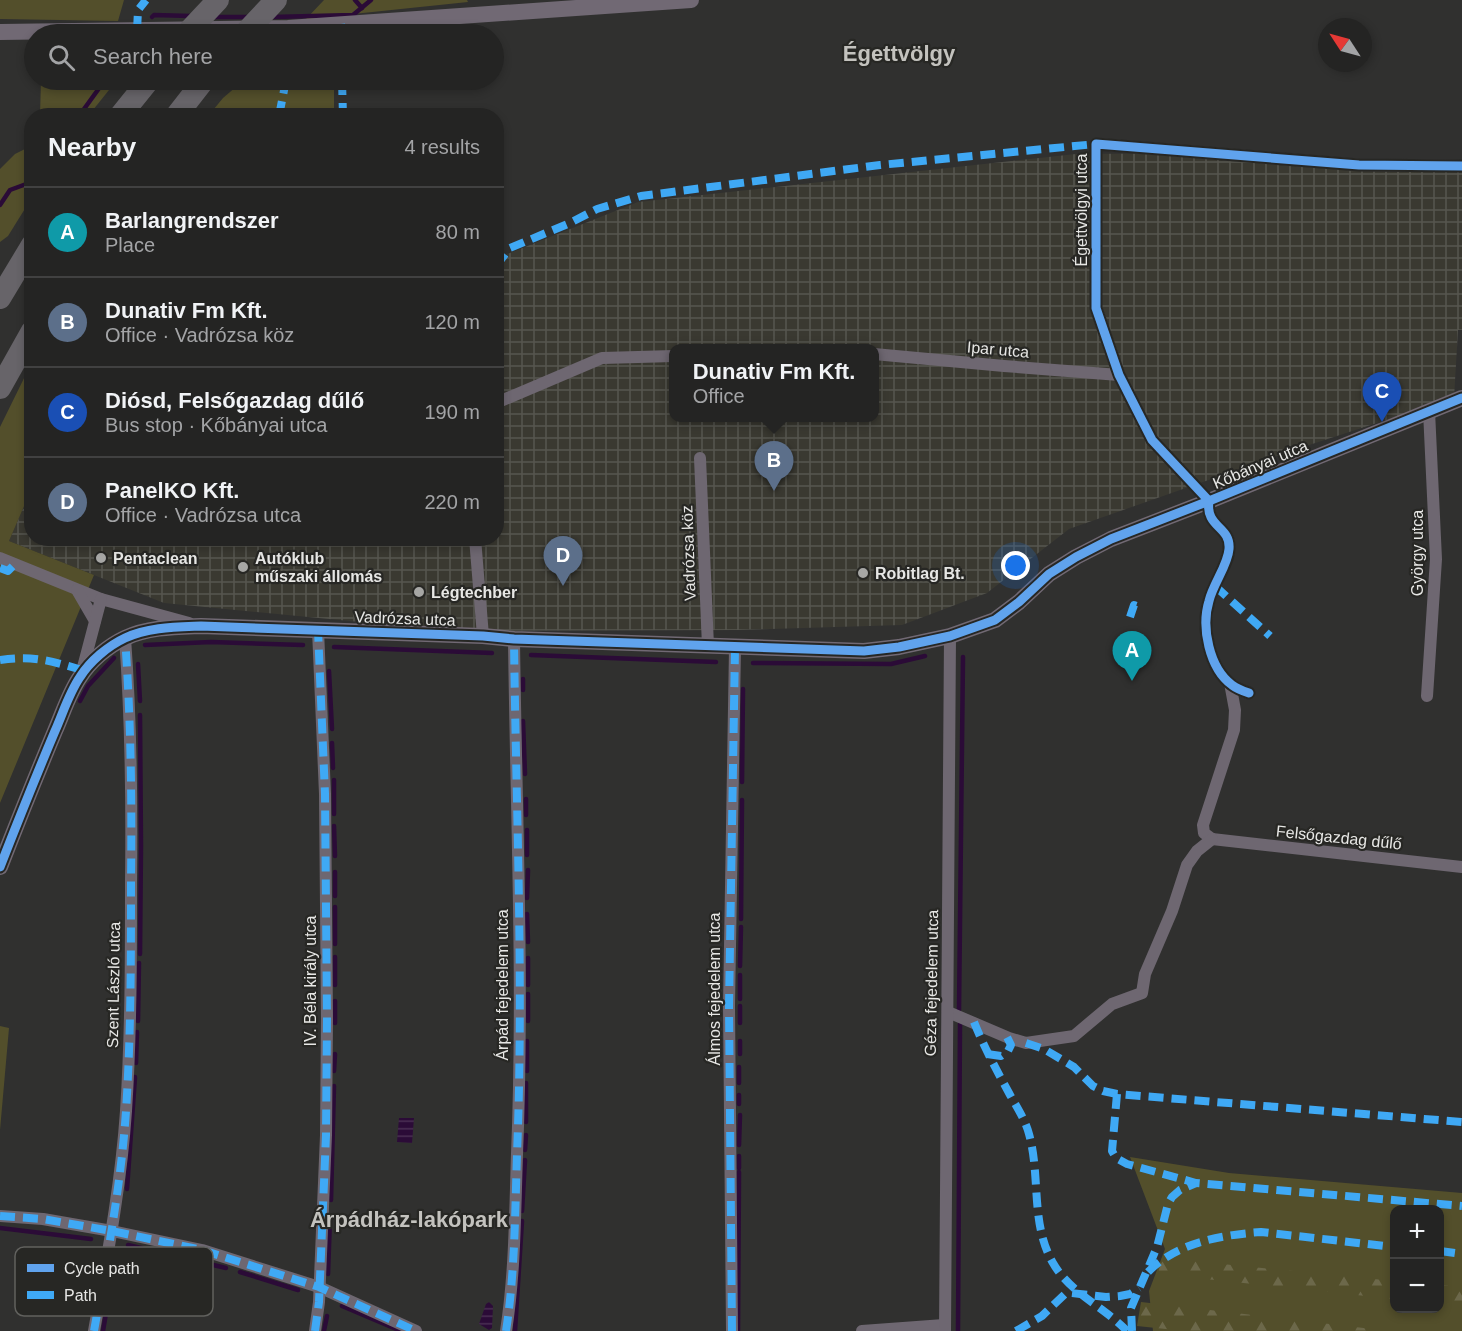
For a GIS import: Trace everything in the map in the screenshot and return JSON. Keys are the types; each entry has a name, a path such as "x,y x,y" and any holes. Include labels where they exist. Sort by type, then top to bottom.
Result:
{"highway":[{"path":"195,24 218,0"},
{"path":"253,24 276,0"},
{"path":"126,108 141,90"},
{"path":"182,108 196,90"},
{"path":"0,298 24,258"},
{"path":"0,388 24,345"}],"street":[{"path":"366,24 691,0"},
{"path":"0,32 24,32"},
{"name":"Égettvölgyi utca","path":"1209,501 1152,440 1119,375 1096,308 1096,144 1359,165 1462,166"},
{"name":"Ipar utca","path":"879,354 1119,375"},
{"path":"504,400 602,358 669,357"},
{"name":"Kőbányai utca","path":"950,636 995,620 1019,602 1049,574 1111,539 1462,398"},
{"name":"György utca","path":"1427,696 1436,559 1430,411"},
{"name":"Vadrózsa köz","path":"700,458 708,646"},
{"path":"948,1012 1026,1043 1074,1036 1112,1004 1142,993 1144,974 1172,911 1187,865 1197,851 1212,839 1204,833 1203,825 1234,730 1235,710 1230,684 1213,655 1206,628 1209,600 1230,546 1225,533 1210,518 1209,501"},
{"path":"476,546 483,636"},
{"path":"0,558 101,599 201,626"},
{"path":"77,590 95,621"},
{"path":"81,676 101,599"},
{"name":"Vadrózsa utca","path":"0,867 32,785 81,676 98,657 124,638 143,631 201,626 735,648 864,651 899,647 950,636"},
{"name":"IV. Béla király utca","path":"315,1331 326,1135 327,957 325,794 318,630"},
{"name":"Géza fejedelem utca","path":"944,1328 950,636"},
{"name":"Szent László utca","path":"109,1247 126,1111 131,988 130,710 124,638"},
{"name":"Árpád fejedelem utca","path":"507,1331 513,1267 519,1099 514,639"},
{"name":"Álmos fejedelem utca","path":"732,1331 729,1006 735,648"},
{"path":"1230,684 1249,693"},
{"name":"Felsőgazdag dűlő","path":"1212,839 1462,867"},
{"path":"0,1216 43,1219 188,1247"},
{"path":"213,1253 319,1287 416,1331"},
{"name":"Szent László utca","path":"94,1331 97,1316"},
{"path":"862,1331 944,1328"}],"shaded area":[{"path":"1231,153 1462,166 1462,330 1458,330 1454,398 1303,447 1069,529 987,593 902,625 737,630 453,631 164,603 9,541 24,506 24,546 504,546 504,255 638,202 1076,154"},
{"path":"399,1118 414,1118 412,1143 397,1142"},
{"path":"489,1302 493,1306 492,1328 489,1330 479,1324 486,1304"}],"green space":[{"path":"0,0 124,0 118,21 0,19"},
{"path":"324,0 467,0 468,2 334,16 334,24 302,24"},
{"path":"41,90 109,90 95,108 40,108"},
{"path":"232,90 334,90 334,108 215,108"},
{"path":"24,150 24,210 8,236 0,242 0,169 15,154"},
{"path":"24,378 24,506 9,541 94,575 0,803 0,427"},
{"path":"0,1026 9,1028 0,1130"},
{"path":"1130,1157 1229,1173 1462,1193 1462,1331 1153,1331 1149,1291 1165,1249"},
{"path":"1162,1258 1390,1281 1390,1299 1158,1274"},
{"path":"1444,1285 1462,1287 1462,1306 1444,1304"},
{"path":"1141,1302 1389,1331 1185,1331 1137,1326"}],"waterway":[{"path":"355,0 362,8"},
{"path":"272,17 353,15 371,0"},
{"path":"152,17 154,15 191,16"},
{"path":"212,17 248,17"},
{"path":"85,108 98,90"},
{"path":"0,205 10,190 24,185"},
{"path":"145,645 211,642 303,645"},
{"path":"334,647 492,653"},
{"path":"531,655 716,662"},
{"path":"753,663 891,664 925,656"},
{"path":"959,1010 963,657"},
{"path":"80,701 88,686 114,658"},
{"path":"138,664 140,701"},
{"path":"329,671 332,729"},
{"path":"523,679 523,690"},
{"path":"742,782 743,689"},
{"path":"140,715 140,954"},
{"path":"523,721 525,774"},
{"path":"332,743 333,768"},
{"path":"334,780 334,814"},
{"path":"526,799 526,815"},
{"path":"741,919 742,800"},
{"path":"334,826 335,856"},
{"path":"527,830 527,855"},
{"path":"527,898 528,870"},
{"path":"335,872 335,896"},
{"path":"335,907 335,944"},
{"path":"527,914 528,942"},
{"path":"740,966 741,927"},
{"path":"335,957 335,985"},
{"path":"528,958 528,985"},
{"path":"138,1021 139,963"},
{"path":"740,975 740,999"},
{"path":"528,994 528,1021"},
{"path":"335,1001 335,1023"},
{"path":"740,1006 740,1023"},
{"path":"958,1331 960,1024"},
{"path":"136,1063 137,1032"},
{"path":"527,1041 527,1071"},
{"path":"740,1041 740,1054"},
{"path":"334,1071 335,1054"},
{"path":"739,1067 739,1083"},
{"path":"127,1189 135,1077"},
{"path":"526,1083 526,1122"},
{"path":"331,1200 334,1086"},
{"path":"739,1095 739,1104"},
{"path":"739,1145 740,1115"},
{"path":"525,1150 526,1135"},
{"path":"739,1156 739,1168"},
{"path":"522,1211 525,1160"},
{"path":"738,1331 739,1172"},
{"path":"328,1274 330,1219"},
{"path":"515,1331 522,1221"},
{"path":"0,1228 91,1239"},
{"path":"128,1245 137,1247"},
{"path":"213,1265 226,1268"},
{"path":"240,1272 298,1290"},
{"path":"342,1306 401,1331"},
{"path":"103,1331 106,1316"},
{"path":"324,1331 327,1316"}],"marked path":[{"path":"137,24 138,10 146,0"},
{"path":"281,108 284,90"},
{"path":"342,90 343,108"},
{"path":"504,256 510,248 597,209 641,196 880,165 1096,144"},
{"path":"0,568 8,571 15,564"},
{"path":"1215,586 1270,636"},
{"path":"1130,617 1134,605 1143,608"},
{"path":"315,1331 319,1302 326,1135 327,1019 325,794 318,630"},
{"path":"109,1247 124,1139 128,1082 131,822 130,729 125,638"},
{"path":"506,1331 514,1243 520,1025 514,639"},
{"path":"732,1331 729,1006 735,648"},
{"path":"0,660 32,659 82,670"},
{"path":"974,1022 1027,1128 1033,1150 1041,1232 1053,1263 1068,1283 1127,1331"},
{"path":"987,1054 1001,1056 1008,1051 1011,1045 1007,1037"},
{"path":"1026,1043 1044,1049 1074,1067 1093,1086 1117,1094 1462,1122"},
{"path":"1117,1094 1112,1151 1116,1158 1127,1164 1196,1183 1462,1206"},
{"path":"1132,1331 1131,1308 1157,1247 1168,1204 1180,1190 1196,1183"},
{"path":"0,1216 43,1219 188,1247"},
{"path":"1148,1272 1159,1262 1186,1247 1215,1238 1246,1233 1261,1232 1390,1247"},
{"path":"1444,1252 1462,1254"},
{"path":"213,1253 319,1287 416,1331"},
{"path":"1016,1331 1042,1316 1065,1294 1120,1296 1130,1294 1139,1288"},
{"path":"94,1331 97,1316"}],"cycle path":[{"path":"1249,693 1236,688 1224,678 1213,658 1207,635 1209,601 1226,561 1229,541 1211,517 1209,501 1152,440 1119,375 1096,308 1096,144 1359,165 1462,166"},
{"path":"0,867 76,683 100,654 134,634 162,628 201,626 864,651 899,647 950,636 995,620 1019,602 1049,574 1111,539 1462,398"}],"place":[{"name":"Diósd, Felsőgazdag dűlő","path":"1382,422"},
{"name":"Dunativ Fm Kft.","path":"774,491"},
{"name":"Pentaclean","path":"101,558"},
{"name":"Autóklub műszaki állomás","path":"243,567"},
{"name":"Robitlag Bt.","path":"863,573"},
{"name":"PanelKO Kft.","path":"563,586"},
{"name":"Légtechber","path":"419,592"},
{"name":"Barlangrendszer","path":"1132,681"}],"district":[{"name":"Égettvölgy","path":"899,53"},
{"name":"Árpádház-lakópark","path":"409,1219"}]}
